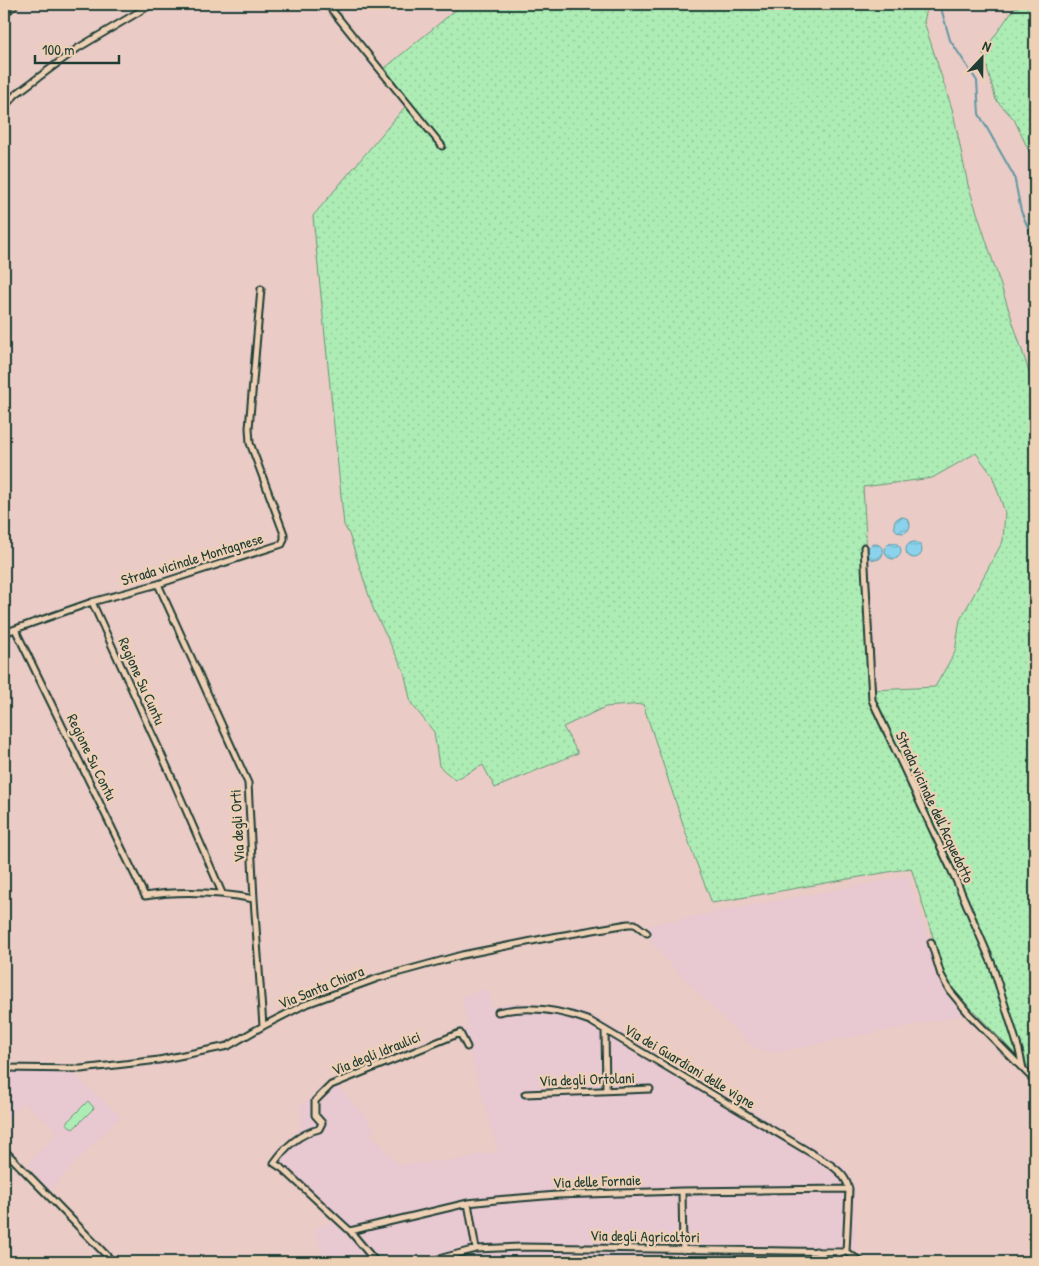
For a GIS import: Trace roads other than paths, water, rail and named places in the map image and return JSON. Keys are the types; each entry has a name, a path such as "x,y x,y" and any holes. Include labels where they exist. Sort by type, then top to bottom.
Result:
{"street":[{"path":"4,106 78,48 152,4"},
{"path":"327,4 442,146"},
{"name":"Strada vicinale Montagnese","path":"4,632 92,602 158,584 282,544 284,539 280,524 250,443 250,411 261,289"},
{"name":"Strada vicinale dell'Acquedotto","path":"864,547 872,700 956,880 992,964 1020,1050 1023,1069"},
{"name":"Via degli Orti","path":"158,584 248,783 263,1026"},
{"name":"Regione Su Cuntu","path":"92,602 222,893"},
{"name":"Regione Su Contu","path":"16,629 146,896 170,892 222,893"},
{"path":"222,893 254,899"},
{"name":"Via Santa Chiara","path":"4,1068 82,1069 159,1060 228,1046 304,1005 378,978 462,956 547,938 628,924 635,924 647,933"},
{"path":"931,942 941,975 950,992 969,1014 1035,1080"},
{"name":"Via dei Guardiani delle vigne","path":"498,1012 514,1008 549,1010 590,1021 831,1165 841,1172 847,1180 849,1189"},
{"path":"605,1030 606,1090"},
{"name":"Via degli Idraulici","path":"376,1262 350,1231 283,1169 274,1163 285,1148 305,1133 319,1129 322,1123 315,1115 314,1101 331,1085 460,1033 467,1047"},
{"name":"Via degli Ortolani","path":"525,1094 650,1089"},
{"path":"4,1150 113,1262"},
{"path":"849,1189 846,1252 854,1260 862,1262"},
{"name":"Via delle Fornaie","path":"350,1231 468,1204 557,1195 682,1190 849,1189"},
{"path":"682,1190 684,1250"},
{"path":"468,1204 476,1249"},
{"name":"Via degli Agricoltori","path":"427,1262 476,1249 521,1246 846,1252"},
{"path":"815,1251 821,1256 823,1262"},
{"path":"838,1262 839,1252"}],"water":[{"path":"902,517 910,525 902,533 894,525"},
{"path":"914,542 922,550 914,558 906,550"},
{"path":"893,543 901,551 893,559 885,551"},
{"path":"875,544 883,552 875,560 867,552"}],"waterway":[{"path":"942,4 941,8 950,40 977,81 979,114 1014,176 1021,211 1035,244"}],"railway":[{"path":"4,18 19,4"}]}
